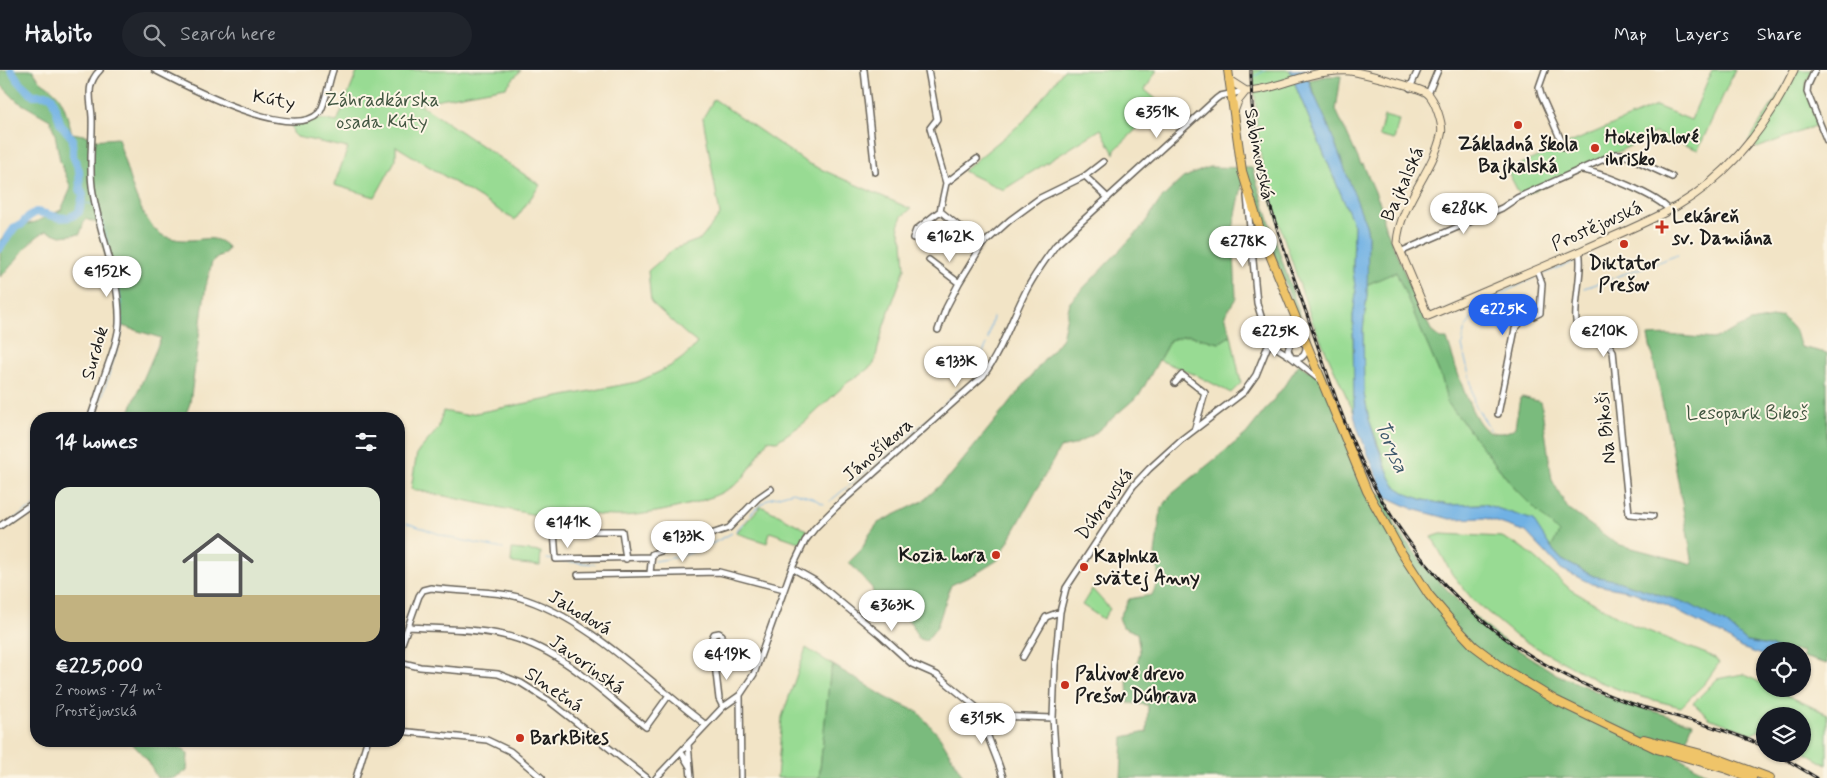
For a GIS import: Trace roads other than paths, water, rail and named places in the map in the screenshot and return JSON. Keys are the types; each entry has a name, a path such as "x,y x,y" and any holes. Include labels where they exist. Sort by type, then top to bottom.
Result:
{"main road":[{"name":"Sabinovská","path":"1228,70 1246,188 1261,234 1373,505 1405,559 1440,609 1474,646 1506,670 1555,700 1625,734"},
{"path":"1625,734 1657,749 1752,778"},
{"path":"1625,734 1713,757 1770,778"}],"street":[{"name":"Surdok","path":"92,412 115,344 119,324 114,282 97,217 90,178 92,116 89,91 92,81 100,70"},
{"name":"Kúty","path":"155,70 223,104 270,118 293,121 313,118 320,112 333,70"},
{"path":"864,70 875,172"},
{"path":"913,238 916,230 940,211 946,183 930,128 937,119 928,70"},
{"path":"1410,88 1418,70"},
{"path":"1220,96 1328,71 1351,72 1428,94 1438,70"},
{"path":"1545,70 1539,87 1564,146"},
{"name":"Prostějovská","path":"1428,316 1632,229 1692,196 1730,165 1752,140 1772,110 1794,70"},
{"path":"1815,70 1807,92 1827,141"},
{"path":"1220,96 1229,80 1246,91"},
{"path":"1234,114 1238,101 1246,91"},
{"name":"Bajkalská","path":"1428,94 1436,108 1442,133 1397,233 1397,244 1428,316"},
{"name":"Jánošíkova","path":"740,695 754,674 784,589 805,540 836,507 983,376 994,361 1026,292 1056,245 1220,96"},
{"path":"1400,252 1502,208 1522,195 1614,154 1622,154 1672,178"},
{"path":"946,183 977,159"},
{"path":"938,330 959,282 982,245 1010,220 1040,198 1085,176 1103,162"},
{"path":"1594,172 1595,163"},
{"name":"Prostějovská","path":"1580,170 1594,172 1664,204 1669,210"},
{"path":"1085,176 1108,198"},
{"path":"1246,188 1257,304 1269,343 1291,357 1321,381"},
{"path":"940,211 982,245"},
{"name":"Na Bikoši","path":"1579,251 1582,260 1577,301 1577,331 1583,339 1605,343 1613,351 1629,514 1653,516"},
{"path":"929,260 959,282"},
{"name":"Prostějovská","path":"1498,414 1515,329 1521,322 1540,313 1542,284 1537,270"},
{"path":"1291,357 1289,345 1295,326 1294,315"},
{"path":"1281,350 1287,349 1293,342 1300,340 1306,345 1303,356 1296,359 1291,357"},
{"name":"Dúbravská","path":"1057,778 1053,718 1055,665 1060,612 1066,588 1133,486 1195,429 1244,392 1256,375 1269,343"},
{"path":"1175,383 1182,375 1205,393 1195,429"},
{"path":"650,574 652,554 730,528 758,498 771,489"},
{"path":"0,526 30,506"},
{"path":"549,531 554,531 556,559 651,557"},
{"path":"568,531 622,531 626,558"},
{"path":"792,568 815,581 870,626 912,664 937,675 982,712 995,716 1053,718"},
{"path":"578,575 719,572 784,589"},
{"name":"Jahodová","path":"408,627 423,590 430,588 515,596 547,608 577,624 706,725"},
{"path":"1023,658 1046,617 1060,612"},
{"path":"405,635 408,627"},
{"name":"Javorinská","path":"408,627 483,632 503,635 526,642 550,653 567,665 646,727 669,695"},
{"path":"715,658 719,700 723,707"},
{"name":"Slnečná","path":"405,663 420,667 498,674 521,683 548,700 647,778"},
{"path":"656,778 723,707 740,695"},
{"path":"740,695 741,778"},
{"path":"982,712 981,718 1003,778"},
{"path":"405,732 487,740 510,750 542,778"},
{"path":"688,744 691,778"},
{"path":"356,778 365,747"},
{"path":"681,752 691,769"}],"water":[{"path":"1290,70 1306,70 1310,85 1328,125 1366,225 1368,234 1367,295 1363,330 1364,394 1377,444 1395,486 1409,495 1424,500 1449,505 1484,504 1533,520 1551,548 1562,560 1593,576 1614,580 1689,604 1726,624 1747,642 1756,644 1756,653 1741,648 1721,634 1667,606 1633,592 1592,584 1561,569 1526,532 1485,518 1450,519 1413,509 1385,496 1357,427 1354,413 1353,316 1356,293 1353,271 1354,225"}],"waterway":[{"path":"0,248 15,227 21,225 36,212 63,218 73,216 79,212 83,195 80,189 79,170 73,156 73,139 61,125 52,97 49,95 33,95 20,83 11,70"},
{"path":"1253,77 1266,70"},
{"path":"82,203 92,204"},
{"path":"97,205 109,246"},
{"path":"1584,288 1678,255"},
{"path":"1543,274 1578,260"},
{"path":"97,412 121,336 121,305 116,274"},
{"path":"1492,298 1536,277"},
{"path":"1475,313 1481,306"},
{"path":"1473,316 1464,331 1462,346 1474,403 1490,429"},
{"path":"988,339 993,317"},
{"path":"980,359 987,344"},
{"path":"830,501 933,415 960,388"},
{"path":"736,531 755,509 768,499 793,492 824,504"},
{"path":"11,521 30,509"},
{"path":"407,523 451,538 503,549"},
{"path":"654,561 694,552 732,533"},
{"path":"547,559 554,560"},
{"path":"562,561 595,564"}],"railway":[{"path":"1251,70 1255,135 1260,165 1275,223 1355,446 1378,493 1414,549 1458,598 1483,620 1509,641 1548,666 1620,700 1717,728 1756,743"},
{"path":"1790,762 1817,778"}],"place":[{"name":"Základná škola Bajkalská","path":"1518,125"},
{"name":"Hokejbalové ihrisko","path":"1595,148"},
{"name":"Lekáreň sv. Damiána","path":"1662,227"},
{"name":"Diktator Prešov","path":"1624,244"},
{"name":"Kozia hora","path":"996,555"},
{"name":"Kaplnka svätej Anny","path":"1084,567"},
{"name":"Palivové drevo Prešov Dúbrava","path":"1065,685"},
{"name":"BarkBites","path":"520,738"}],"park label":[{"name":"Záhradkárska osada Kúty","path":"382,111"},
{"name":"Lesopark Bikoš","path":"1747,413"}],"water label":[{"name":"Torysa","path":"1391,447"}]}
